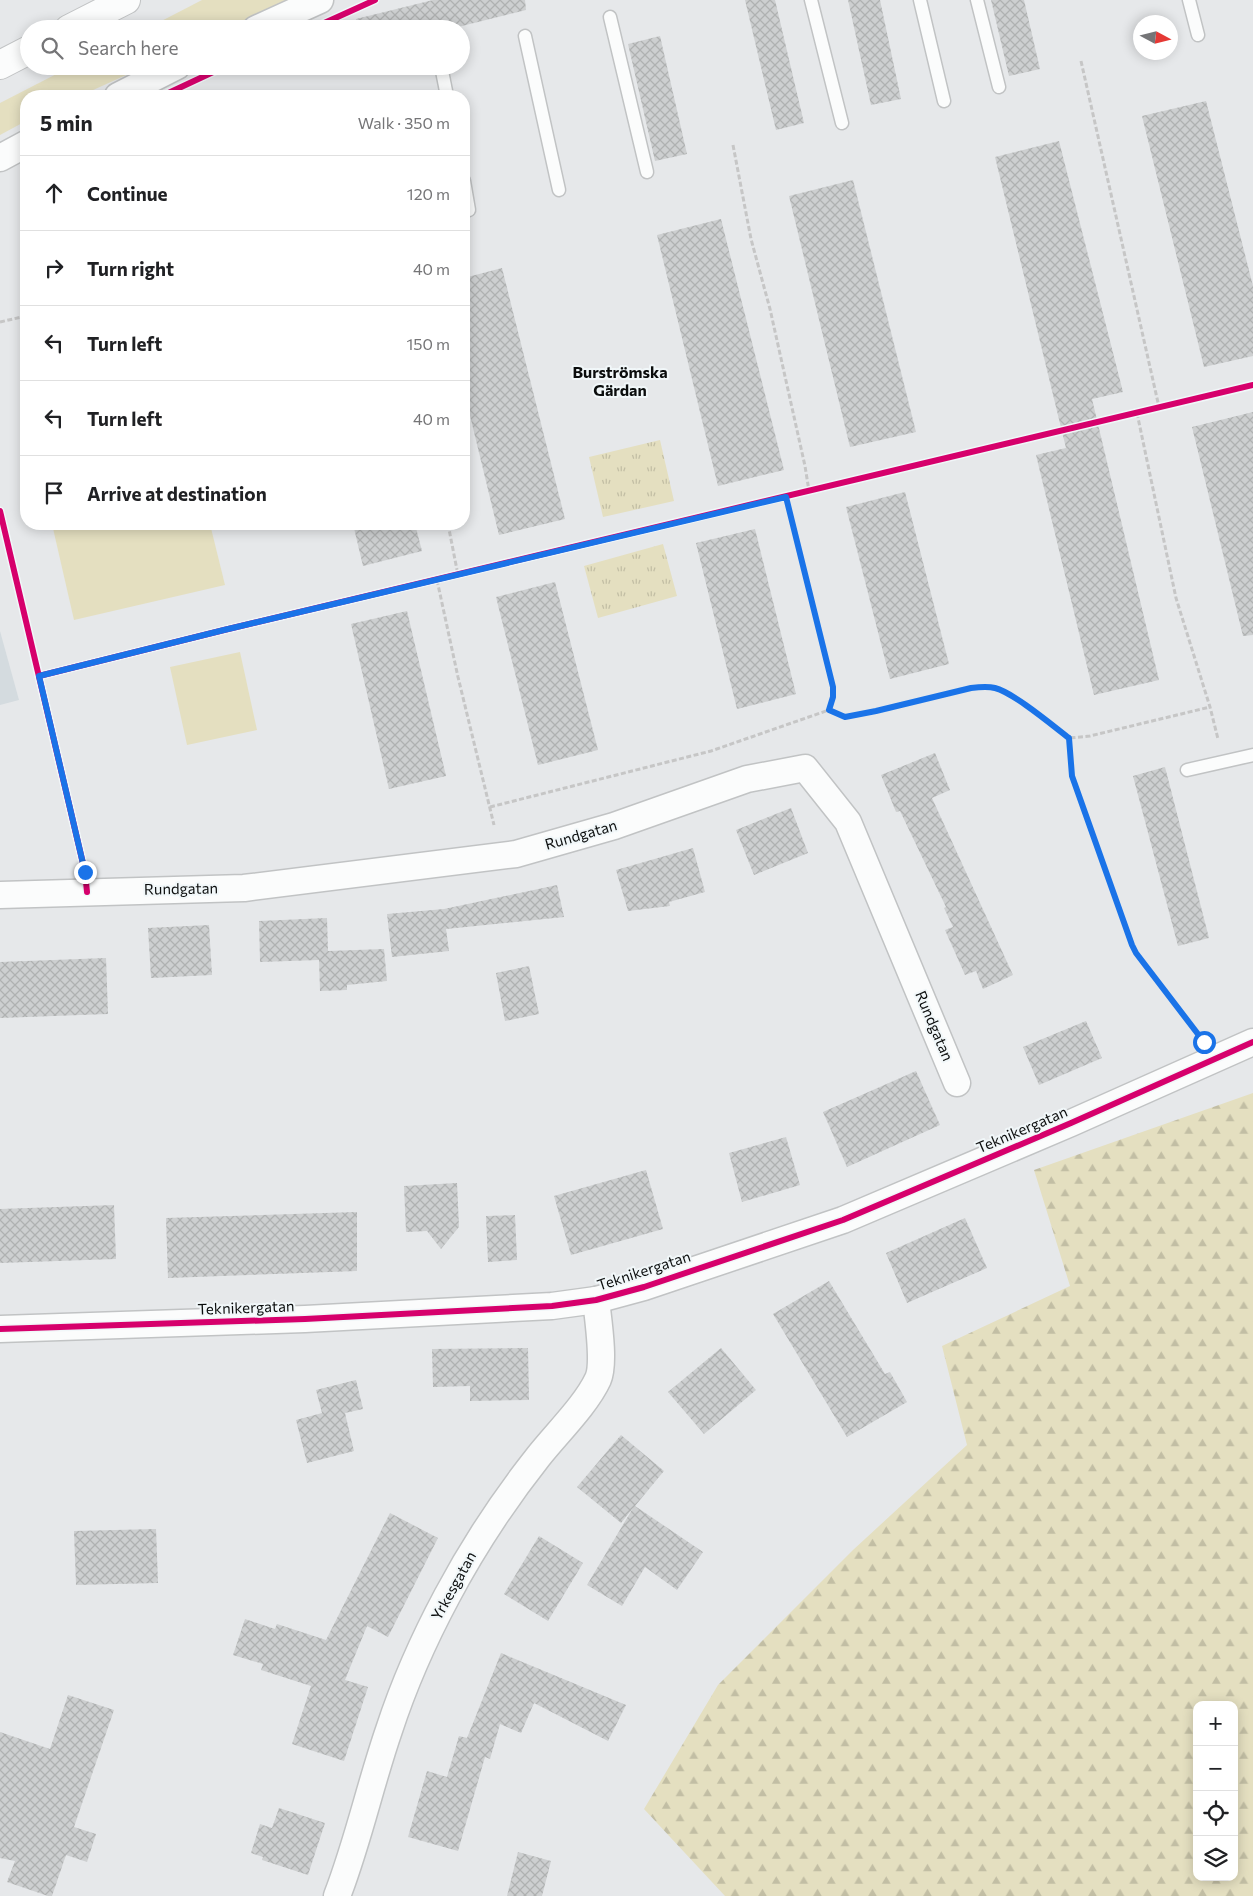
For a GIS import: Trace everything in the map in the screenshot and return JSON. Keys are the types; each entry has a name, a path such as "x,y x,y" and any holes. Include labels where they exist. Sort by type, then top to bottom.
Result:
{"main road":[{"path":"87,20 126,0"},
{"path":"0,65 20,55"}],"street":[{"path":"276,20 320,0"},
{"path":"130,90 159,75"},
{"path":"0,158 20,147"},
{"name":"Rundgatan","path":"0,895 244,888 516,854 614,826 747,779 805,768 848,822 957,1083"},
{"name":"Teknikergatan","path":"0,1329 344,1317 552,1306 596,1300 644,1287 843,1220 1080,1119 1253,1042"},
{"name":"Yrkesgatan","path":"337,1896 392,1722 425,1639 477,1545 511,1492 578,1409 598,1378 601,1360 596,1300"}],"lane":[{"path":"811,0 842,123"},
{"path":"920,0 944,101"},
{"path":"977,0 999,87"},
{"path":"1189,0 1198,35"},
{"path":"610,17 647,172"},
{"path":"525,36 559,190"},
{"path":"443,75 446,90"},
{"path":"1187,770 1253,755"}],"path":[{"path":"1081,62 1099,149 1159,407"},
{"path":"733,145 751,239 774,327 809,491"},
{"path":"0,322 20,317"},
{"path":"1152,409 1168,405"},
{"path":"1127,415 1144,411"},
{"path":"1137,413 1176,598 1210,707 1224,762"},
{"path":"801,493 818,489"},
{"path":"776,499 793,495"},
{"path":"786,497 833,687 833,697 829,710"},
{"path":"448,530 447,577 458,676 494,826"},
{"path":"427,582 468,572"},
{"path":"490,807 711,750 829,710 845,717 984,686 996,688 1007,694 1069,738 1090,736 1210,707"},
{"path":"1069,738 1072,776 1132,945 1136,953 1198,1035"}],"shaded area":[{"path":"0,631 19,700 0,705"}],"green space":[{"path":"202,0 291,0 248,20 163,20"},
{"path":"54,75 126,75 93,90 25,90"},
{"path":"20,93 20,124 0,135 0,103"},
{"path":"660,440 674,501 603,517 589,457"},
{"path":"53,530 211,530 225,585 74,620"},
{"path":"663,544 677,596 598,618 584,566"},
{"path":"240,652 257,730 187,745 170,667"},
{"path":"1253,1093 1253,1896 725,1896 644,1809 718,1685 853,1550 967,1445 942,1346 1070,1286 1034,1170"}],"building":[{"path":"433,0 525,0 526,10 470,24 470,20 356,19"},
{"path":"745,0 775,0 804,123 776,130"},
{"path":"848,0 880,0 901,99 871,105"},
{"path":"991,0 1024,0 1040,69 1009,76"},
{"path":"660,36 687,154 655,161 628,44"},
{"path":"1206,101 1253,286 1253,356 1204,367 1142,116"},
{"path":"1059,141 1123,392 1092,399 1159,680 1094,695 1036,455 1066,448 995,157"},
{"path":"853,180 916,432 850,447 789,196"},
{"path":"721,219 784,470 718,486 657,235"},
{"path":"502,268 565,519 499,535 470,416 470,276"},
{"path":"1253,412 1253,635 1243,636 1192,427"},
{"path":"905,492 949,664 890,679 846,507"},
{"path":"755,529 796,694 737,709 696,543"},
{"path":"354,530 417,530 422,551 363,566"},
{"path":"555,582 598,750 538,765 496,597"},
{"path":"407,611 446,776 389,789 351,624"},
{"path":"935,753 950,790 932,798 1013,975 983,989 976,971 965,975 945,930 953,927 944,908 946,907 900,811 896,812 881,775"},
{"path":"1165,767 1209,938 1178,946 1133,776"},
{"path":"791,808 808,853 754,875 736,830"},
{"path":"693,848 705,892 669,902 670,906 628,911 616,870"},
{"path":"557,885 564,917 446,929 449,951 392,957 387,914 444,909"},
{"path":"327,918 328,951 384,949 387,981 347,985 347,990 320,991 319,960 260,962 259,921"},
{"path":"209,925 212,975 151,978 148,928"},
{"path":"106,958 108,1014 0,1018 0,962"},
{"path":"529,966 539,1014 505,1021 496,973"},
{"path":"1086,1021 1102,1058 1039,1085 1023,1047"},
{"path":"916,1071 940,1125 847,1167 823,1112"},
{"path":"786,1137 800,1185 742,1202 729,1153"},
{"path":"646,1170 663,1229 571,1255 554,1196"},
{"path":"457,1183 459,1227 441,1249 427,1231 406,1232 404,1186"},
{"path":"114,1205 116,1259 0,1263 0,1209"},
{"path":"357,1212 357,1271 168,1278 166,1218"},
{"path":"515,1215 517,1260 488,1262 486,1216"},
{"path":"965,1218 987,1268 907,1303 886,1253"},
{"path":"829,1281 885,1374 890,1372 907,1402 847,1437 773,1314"},
{"path":"528,1348 529,1400 470,1401 470,1386 433,1387 432,1349"},
{"path":"721,1348 756,1390 704,1434 668,1392"},
{"path":"356,1380 363,1409 345,1413 354,1451 307,1463 296,1420 322,1413 316,1390"},
{"path":"621,1435 664,1471 635,1506 703,1552 677,1590 645,1567 622,1606 587,1585 633,1508 621,1523 577,1487"},
{"path":"390,1513 438,1538 388,1637 367,1626 345,1680 368,1687 344,1761 292,1744 311,1686 261,1670 263,1664 233,1655 245,1619 275,1629 277,1624 326,1640"},
{"path":"156,1529 158,1583 76,1585 74,1531"},
{"path":"539,1536 583,1563 548,1621 504,1594"},
{"path":"501,1653 626,1705 608,1741 534,1703 521,1733 500,1724 490,1759 485,1757 458,1851 408,1837 427,1771 447,1777 459,1736 467,1738"},
{"path":"68,1695 114,1710 74,1827 96,1834 87,1862 66,1855 52,1896 48,1896 7,1882 15,1861 0,1858 0,1732 50,1749"},
{"path":"279,1808 325,1823 308,1875 262,1860 263,1857 251,1853 260,1824 272,1828"},
{"path":"518,1852 551,1861 542,1896 507,1896"}],"cycle path":[{"path":"331,20 375,0"},
{"path":"175,90 207,75"},
{"path":"39,676 224,630 1253,385"},
{"path":"0,511 85,872 87,892"},
{"path":"0,1329 305,1319 552,1306 596,1300 644,1287 843,1220 1071,1123 1253,1042"}],"district":[{"name":"Burströmska Gärdan","path":"620,381"}],"route":[{"path":"85,872 39,676 224,630 786,497 833,687 833,697 829,710 845,717 984,686 996,688 1007,694 1069,738 1072,776 1132,945 1136,953 1204,1042"}]}
